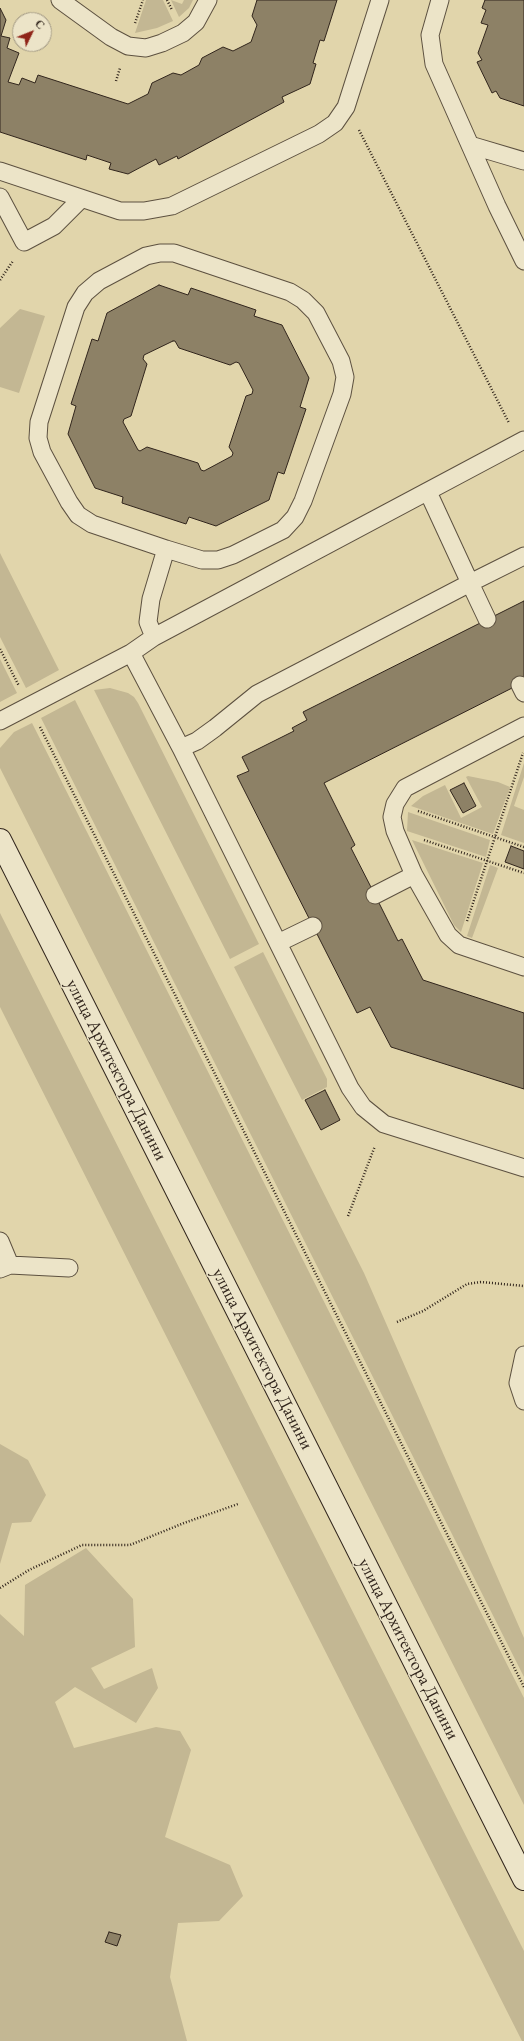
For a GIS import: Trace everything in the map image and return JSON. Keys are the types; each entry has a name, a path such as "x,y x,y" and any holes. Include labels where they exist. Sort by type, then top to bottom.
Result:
{"street":[{"name":"улица Архитектора Данини","path":"0,840 524,1879"}],"lane":[{"path":"60,0 122,43 128,46 146,48 162,44 187,29 196,22 208,0"},
{"path":"0,171 120,211 144,211 172,206 319,134 335,123 346,107 380,0"},
{"path":"440,0 430,35 434,64 524,260"},
{"path":"470,145 524,161"},
{"path":"0,197 24,242 54,226 81,198"},
{"path":"160,253 174,253 290,292 304,300 316,313 341,361 345,377 342,394 303,501 295,517 283,530 233,555 218,560 202,560 166,549 92,524 78,515 68,502 42,452 38,438 39,422 76,307 86,293 99,281 146,256 160,253"},
{"path":"0,721 131,653 154,637 521,441"},
{"path":"428,492 487,619"},
{"path":"154,637 148,622 151,598 166,549"},
{"path":"181,748 198,741 257,694 524,556"},
{"path":"131,653 181,748 350,1088 363,1107 384,1124 524,1168"},
{"path":"524,726 405,788 395,804 392,817 395,831 414,875 448,935 459,945 524,967"},
{"path":"375,895 414,875"},
{"path":"278,943 313,926"},
{"path":"0,1241 5,1267 69,1268"},
{"path":"524,1355 518,1383 524,1401"}],"path":[{"path":"357,126 521,441"},
{"path":"0,648 19,685"},
{"path":"38,725 524,1687"},
{"path":"459,945 524,751"},
{"path":"395,804 524,847"},
{"path":"395,831 524,873"},
{"path":"348,1216 370,1158"},
{"path":"397,1322 422,1310 466,1284 481,1282 524,1286"},
{"path":"0,1588 29,1570 82,1545 130,1546 184,1523 238,1504"}],"shaded area":[{"path":"146,0 163,0 173,21 157,28 135,33"},
{"path":"171,0 182,4 184,0 193,0 189,8 179,17"},
{"path":"20,309 45,316 19,393 0,387 0,328"},
{"path":"0,553 59,670 26,688 0,637"},
{"path":"0,659 17,693 0,702"},
{"path":"110,688 128,693 134,697 138,703 259,944 230,959 94,690"},
{"path":"75,700 364,1273 524,1638 524,1677 41,718"},
{"path":"32,723 524,1698 524,1805 0,768 0,748 14,732"},
{"path":"524,763 524,777 514,806 524,810 524,843 501,835"},
{"path":"468,776 498,782 510,787 493,834 411,806 423,796 445,785 461,818 482,807 466,777"},
{"path":"408,812 490,840 486,857 407,831"},
{"path":"412,840 483,863 461,932 454,925"},
{"path":"490,865 498,868 472,938 467,936"},
{"path":"0,913 524,1951 524,2041 522,2041 0,1007"},
{"path":"263,952 327,1079 327,1087 302,1100 234,967"},
{"path":"0,1444 28,1460 46,1495 31,1522 12,1523 0,1564"},
{"path":"86,1548 133,1599 135,1647 91,1668 104,1689 152,1668 158,1688 136,1723 75,1687 55,1702 74,1748 156,1727 180,1731 191,1750 165,1837 230,1865 243,1896 219,1921 178,1923 170,1977 187,2041 0,2041 0,1614 24,1636 25,1585"}],"building":[{"path":"257,0 337,0 324,41 320,40 313,63 316,64 310,84 282,97 284,102 178,159 177,156 159,165 156,159 128,174 109,169 111,163 87,155 86,160 0,132 0,8 6,20 1,36 10,38 7,48 12,50 12,52 19,53 8,82 19,85 22,78 35,83 38,75 128,104 148,94 152,83 173,73 181,75 199,65 202,58 223,47 233,51 251,42 257,25 252,16"},
{"path":"485,0 524,0 524,106 500,98 496,91 492,93 477,62 482,60 478,53 488,25 481,23 486,10 482,8"},
{"path":"159,285 188,295 191,288 256,310 254,316 282,325 309,378 300,407 306,409 284,474 278,472 269,500 216,526 189,517 186,524 122,503 123,497 95,488 68,434 76,406 71,404 92,339 98,341 107,313","holes":["175,341 179,348 230,365 236,362 239,363 253,390 252,394 246,396 229,447 233,453 232,456 204,471 201,470 198,463 147,447 140,451 138,450 123,422 124,419 131,416 147,364 143,359 144,355"]},
{"path":"524,601 524,682 324,783 355,845 351,848 398,941 402,939 423,980 524,1013 524,1089 391,1047 370,1007 357,1013 237,776 249,771 242,757 294,731 292,728 307,720 303,712"},
{"path":"464,783 476,806 463,813 450,790"},
{"path":"511,846 524,851 524,869 505,862"},
{"path":"325,1090 340,1120 321,1130 305,1100"},
{"path":"109,1932 121,1935 117,1946 105,1942"}]}
